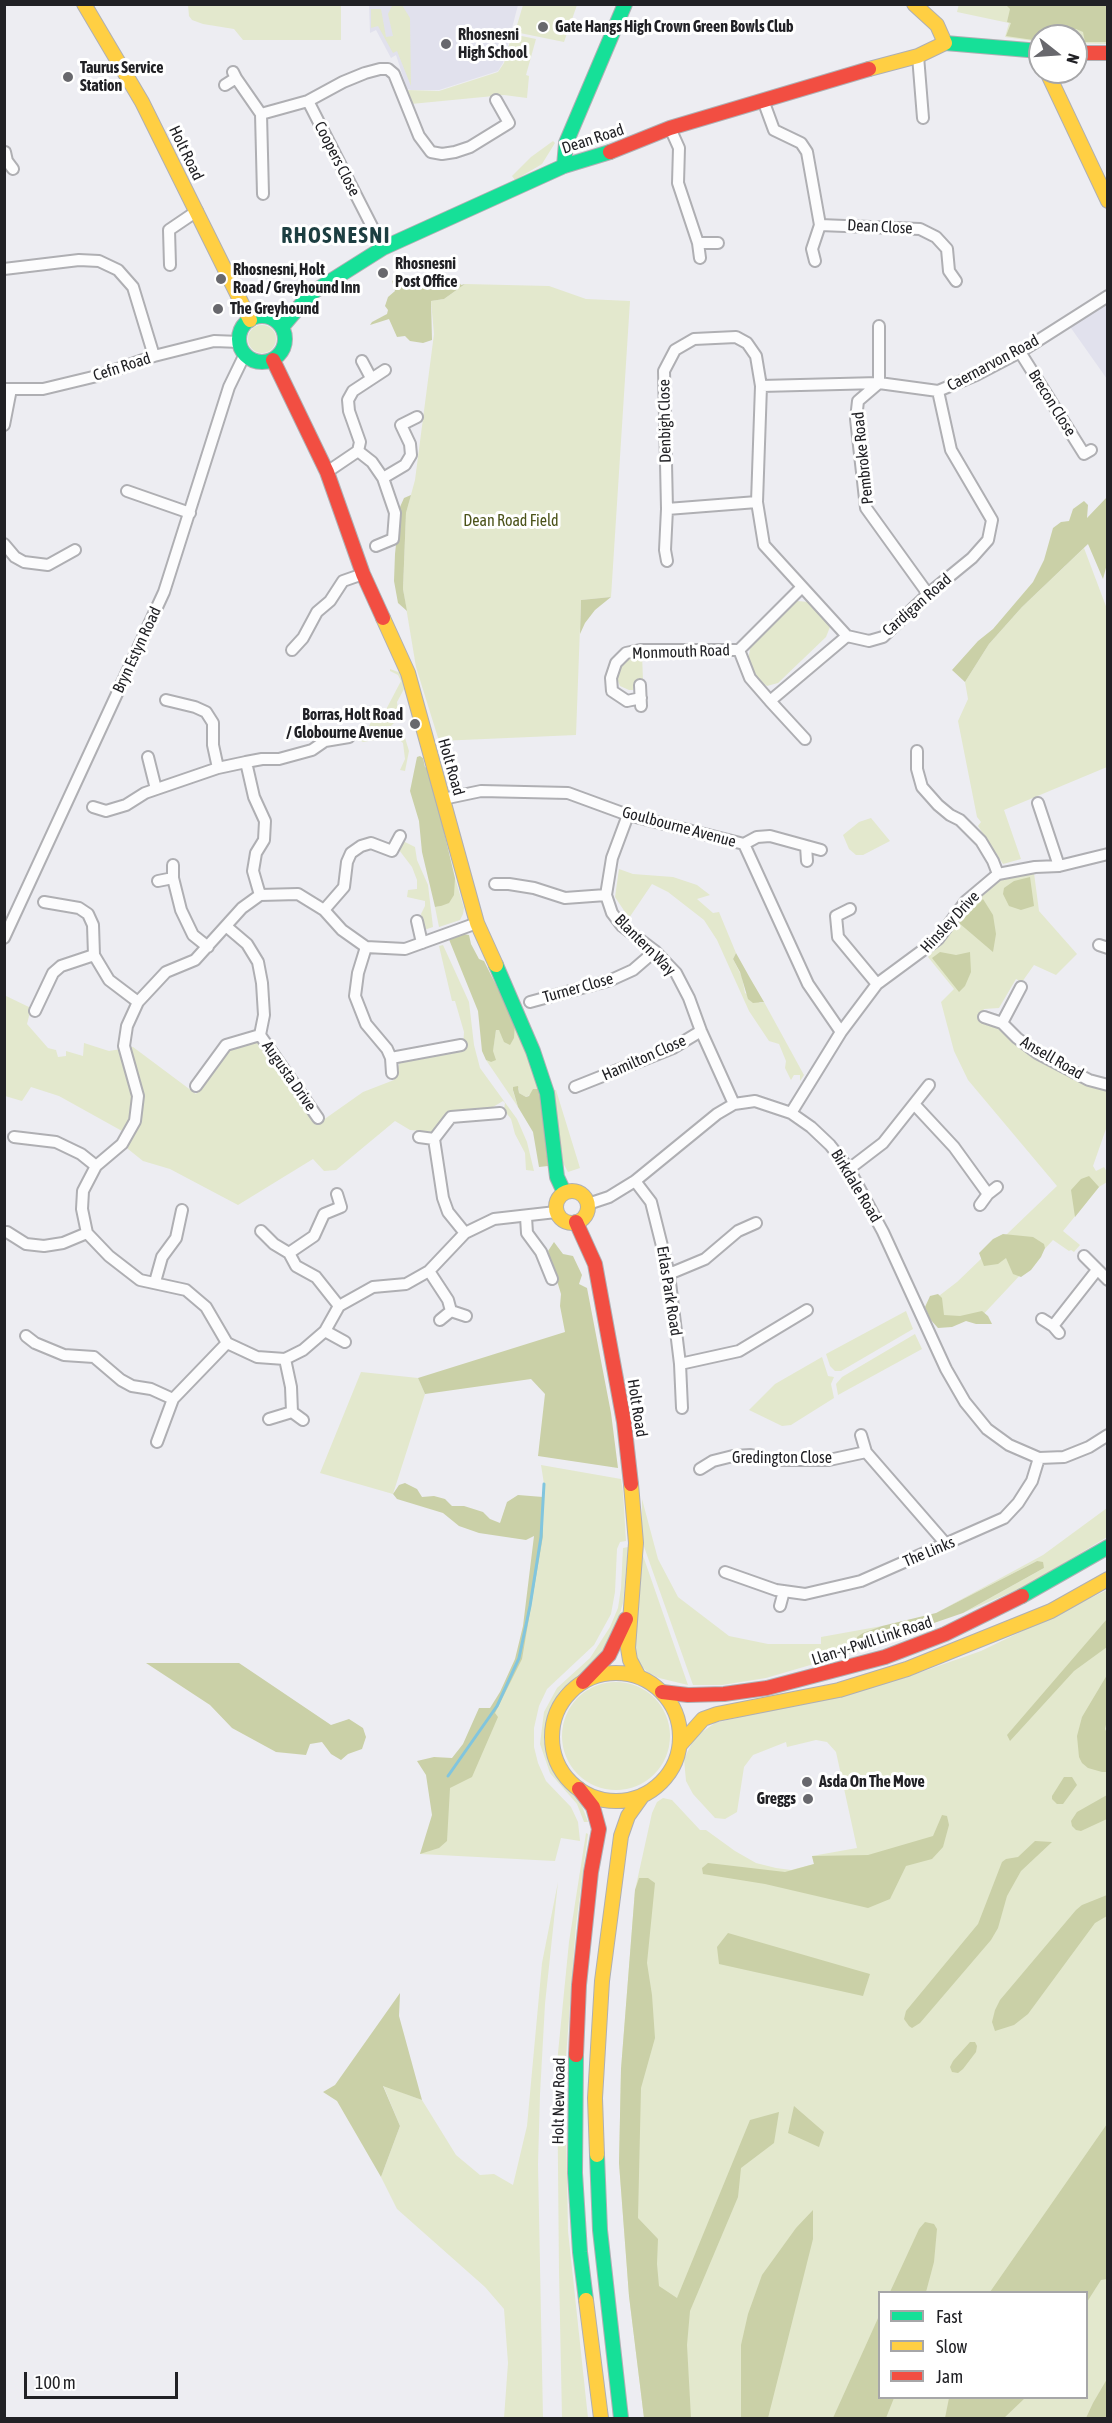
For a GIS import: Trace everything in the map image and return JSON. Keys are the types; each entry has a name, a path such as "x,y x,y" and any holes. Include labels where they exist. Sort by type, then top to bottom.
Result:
{"main road":[{"name":"Holt Road","path":"84,4 142,102 250,320"},
{"path":"564,166 566,143 625,4"},
{"path":"914,4 937,25 945,43 1028,50"},
{"name":"Dean Road","path":"282,327 309,294 383,248 564,166 619,149 670,128 918,56 945,43"},
{"path":"1088,53 1107,53"},
{"path":"1053,84 1107,201"},
{"path":"264,316 271,318 282,327 285,342 279,355 273,360 257,362 242,348 242,328 250,320 264,316"},
{"name":"Holt Road","path":"273,360 327,472 363,574 408,673 477,922 528,1040 547,1094 557,1177 564,1192"},
{"path":"564,1192 579,1192 588,1204 586,1213 576,1222 562,1220 556,1212 556,1203 564,1192"},
{"name":"Holt Road","path":"576,1222 595,1264 624,1422 635,1520 635,1572 628,1648 630,1660 639,1677"},
{"name":"Llan-y-Pwll Link Road","path":"662,1692 688,1695 724,1694 767,1688 885,1657 945,1634 998,1608 1058,1577 1107,1547"},
{"path":"680,1744 703,1719 717,1714 839,1690 907,1669 1051,1611 1107,1579"},
{"name":"Holt Road","path":"583,1682 609,1655 622,1630 631,1603"},
{"path":"610,1673 639,1677 662,1692 677,1716 680,1744 674,1764 667,1777 657,1787 642,1796 610,1801 594,1797 579,1789 566,1777 557,1761 552,1744 553,1726 559,1708 583,1682 610,1673"},
{"name":"Holt New Road","path":"579,1789 593,1807 598,1829 579,1985 574,2106 580,2252 601,2418"},
{"path":"621,2418 600,2230 595,2098 602,1981 621,1836 628,1816 642,1796"}],"street":[{"path":"918,56 922,118"},
{"name":"Coopers Close","path":"261,114 308,101 343,82 380,69 388,69 394,75 419,136 431,152 442,154 470,147 509,123 496,100"},
{"path":"225,85 234,75 261,114 263,194"},
{"path":"763,100 774,130 801,143 807,152 820,225 807,248 815,261"},
{"name":"Coopers Close","path":"308,101 383,248"},
{"path":"670,128 679,148 678,183 698,243 700,258"},
{"path":"170,265 169,230 196,212"},
{"name":"Dean Close","path":"820,225 920,229 936,237 947,249 949,271 956,281"},
{"path":"698,243 718,243"},
{"path":"4,269 79,260 99,261 118,270 133,287 154,356"},
{"path":"938,276 949,271"},
{"name":"Caernarvon Road","path":"760,386 879,383 938,391 976,375 1020,352 1107,296"},
{"path":"879,326 879,383"},
{"name":"Denbigh Close","path":"662,554 667,509 663,371 675,350 694,339 736,337 747,344 756,356 760,386"},
{"name":"Cefn Road","path":"8,389 43,388 64,384 97,376 154,356 214,341 242,348"},
{"name":"Bryn Estyn Road","path":"4,938 164,592 242,348"},
{"name":"Brecon Close","path":"1020,352 1084,455"},
{"path":"362,361 371,378"},
{"path":"327,472 358,451 360,442 349,411 348,400 353,391 386,370"},
{"name":"Pembroke Road","path":"879,383 858,401 856,419 866,508 928,594"},
{"path":"760,386 757,502 764,545 847,636 770,701"},
{"path":"4,425 8,389"},
{"name":"Cardigan Road","path":"847,636 869,641 883,637 928,594 972,558 988,540 992,520 951,450 938,391"},
{"path":"383,478 405,465 411,455 410,444 401,425 417,417"},
{"path":"358,451 372,462 383,478 395,513 393,539 376,546"},
{"path":"127,491 190,513"},
{"path":"667,509 757,502"},
{"path":"4,544 15,557 24,562 48,565 75,550"},
{"path":"292,650 308,639 317,612 330,601 344,581 363,574"},
{"name":"Monmouth Road","path":"640,685 641,702 627,701 612,692 611,678 616,663 626,653 640,650 739,650 801,588"},
{"name":"Monmouth Road","path":"739,650 750,678 805,739"},
{"path":"166,701 195,707 206,712 213,723 213,745 218,768"},
{"path":"93,807 105,814 126,805 144,793 218,768 289,757 312,750 325,741 344,738 341,752"},
{"path":"917,751 922,787 938,805 960,820 981,842 998,874"},
{"path":"148,757 156,789"},
{"path":"246,762 254,797 265,821 264,840 256,854 253,871 260,896"},
{"name":"Goulbourne Avenue","path":"443,799 481,791 568,793 628,815 744,844 808,984 841,1032"},
{"path":"1038,803 1059,866"},
{"name":"Blantern Way","path":"628,815 612,858 606,896 612,913 622,926 655,951 676,973 734,1104"},
{"path":"324,910 344,887 347,862 351,853 371,843 396,855 400,836"},
{"path":"744,844 757,837 770,836 820,850"},
{"path":"806,846 807,861"},
{"name":"Hinsley Drive","path":"791,1113 841,1032 877,984 938,939 966,900 998,874 1035,867 1059,866 1107,854"},
{"path":"173,865 173,878 181,910 193,935 208,947"},
{"path":"158,881 173,878"},
{"path":"495,884 534,888 565,898 606,896"},
{"path":"507,896 509,884"},
{"path":"477,922 405,949 366,947 342,930 324,910 298,894 260,896 242,908 195,960 166,972 138,1002 127,1026 123,1046 138,1096 135,1121 122,1144 96,1166 83,1191 82,1209 87,1233 110,1256 140,1280 186,1290 206,1307 227,1343 257,1357 285,1359 303,1350 325,1330 339,1306 373,1287 406,1284 429,1271 465,1233 494,1219 556,1212"},
{"path":"44,902 58,909 79,908 88,915 93,925 94,955 109,980 138,1002"},
{"path":"850,909 836,916 838,937 877,984"},
{"path":"417,921 422,943"},
{"name":"Augusta Drive","path":"227,927 247,944 258,962 264,1015 260,1035 318,1118"},
{"path":"366,947 357,973 355,996 366,1024 387,1049 391,1058 392,1073"},
{"name":"Turner Close","path":"530,1002 611,980 633,970 655,951"},
{"path":"35,1011 37,992 53,973 61,966 94,955"},
{"path":"1002,1023 1021,987"},
{"name":"Ansell Road","path":"984,1017 1002,1023 1037,1053 1089,1080 1107,1085"},
{"name":"Hamilton Close","path":"575,1087 588,1088 701,1031"},
{"name":"Augusta Drive","path":"196,1086 226,1045 260,1035"},
{"path":"391,1058 461,1045"},
{"path":"849,1169 883,1143 929,1085"},
{"name":"Birkdale Road","path":"734,1104 755,1101 791,1113 811,1127 830,1145 849,1169 883,1232 926,1327 965,1402 987,1429 1009,1445 1039,1458"},
{"path":"588,1204 609,1197 635,1181 717,1114 734,1104"},
{"path":"914,1104 992,1190 980,1205"},
{"path":"465,1233 448,1212 434,1139 451,1117 500,1113"},
{"path":"14,1137 56,1142 81,1154 96,1166"},
{"path":"419,1137 434,1139"},
{"name":"Erlas Park Road","path":"635,1181 651,1202 669,1274 680,1364 682,1408"},
{"path":"289,1253 314,1236 324,1214 346,1207 336,1194"},
{"path":"155,1282 162,1257 176,1238 183,1210"},
{"path":"526,1217 527,1233 541,1252 552,1279"},
{"path":"669,1274 705,1259 738,1231 756,1223"},
{"path":"261,1231 274,1244 289,1253 296,1266 316,1277 339,1306"},
{"path":"7,1232 26,1244 44,1246 63,1244 87,1233"},
{"path":"1084,1256 1107,1280"},
{"path":"1042,1319 1056,1329 1097,1270"},
{"path":"429,1271 448,1300 451,1311"},
{"path":"680,1364 739,1350 807,1310"},
{"path":"451,1311 466,1316"},
{"path":"440,1320 451,1311"},
{"path":"325,1330 345,1342"},
{"path":"26,1336 35,1343 64,1355 94,1357 121,1380 132,1386 151,1389 173,1400"},
{"path":"157,1442 173,1400 227,1343"},
{"path":"285,1359 291,1388 292,1412"},
{"path":"269,1419 292,1412"},
{"path":"292,1412 303,1420"},
{"path":"861,1435 866,1452 946,1544"},
{"path":"1039,1458 1064,1457 1089,1447 1107,1436"},
{"name":"Gredington Close","path":"700,1469 712,1461 732,1456 751,1455 774,1460 830,1460 866,1452"},
{"name":"The Links","path":"733,1570 784,1591 805,1594 861,1581 1004,1518 1018,1503 1032,1481 1039,1458"},
{"path":"780,1606 784,1591"}],"shaded area":[{"name":"Rhosnesni High School","path":"369,5 518,5 503,63 498,71 439,90 411,90 407,89 396,55 391,58 376,30 370,33"},
{"path":"1107,296 1107,379 1066,321"}],"green space":[{"path":"959,4 1107,5 1107,44 1088,43 1088,24 1028,24 1028,40 1005,37 1009,23 957,12"},
{"path":"188,5 341,5 341,40 243,40 234,29 192,20 189,16"},
{"path":"402,5 410,18 411,86 397,51 393,53 378,26 371,28 371,9 381,9 386,37 393,36 388,14 392,6"},
{"name":"Gate Hangs High Crown Green Bowls Club","path":"523,5 577,5 564,42 515,32"},
{"path":"1006,5 1107,5 1107,42 1088,42 1088,24 1028,24 1028,39 1006,36 1011,23 1007,22 1010,9"},
{"path":"512,34 536,39 526,75 529,76 527,98 504,95 411,104 406,90 439,91 498,72 504,63"},
{"path":"553,141 555,143 542,164 515,180 512,176 531,157"},
{"path":"402,275 409,287 419,283 417,279 424,276 435,282 449,276 456,278 461,285 465,284 444,299 431,301 432,340 423,343 410,341 405,336 397,337 389,319 370,325 387,314 388,310 385,306 388,297 395,291 392,281"},
{"name":"Dean Road Field","path":"465,284 549,286 586,299 630,301 611,597 581,600 576,735 439,741 416,667 403,589 406,513 415,480 434,334 431,301 444,299"},
{"path":"262,325 272,329 276,339 272,349 262,353 252,349 248,339 252,329"},
{"path":"411,495 406,513 403,589 407,611 398,603 394,581 400,507 404,498"},
{"path":"1107,497 1107,564 1103,579 1088,544 1022,607 989,644 965,682 952,670 978,641 993,629 1033,582 1044,560 1053,528 1061,522 1069,521 1073,509 1084,501 1088,505 1087,518"},
{"path":"1084,548 1107,609 1107,767 1004,810 1021,859 1003,864 978,826 981,822 977,817 958,721 968,699 965,682 989,644 1022,607"},
{"path":"611,597 595,610 580,634 581,600"},
{"path":"797,601 809,602 830,627 826,637 778,683 767,686 754,676 748,660 751,644"},
{"path":"642,653 643,681 635,681 633,690 620,686 617,679 619,669 628,656"},
{"path":"390,669 401,673 404,689 397,702 399,718 391,726 366,732 373,718 380,721 401,681 398,675"},
{"path":"402,728 409,751 405,771 400,770 405,759 403,743 392,733 385,738 363,742 355,738 373,737"},
{"path":"417,757 423,758 425,767 429,769 455,878 454,895 449,903 435,907 422,852 419,821 410,791"},
{"path":"871,818 890,841 863,855 856,855 849,849 843,835 859,822"},
{"path":"401,840 415,847 417,860 428,885 433,927 424,930 421,914 425,901 407,897 408,890 417,889 417,880 412,867 399,850"},
{"path":"619,869 633,874 673,877 697,885 710,895 697,899 713,913 719,912 736,953 733,959 742,977 745,993 760,1003 764,1002 804,1075 800,1081 800,1075 794,1075 791,1080 785,1068 786,1061 779,1044 769,1041 749,1011 717,940 704,920 668,892 652,884 629,918 615,897"},
{"path":"1034,873 1039,911 1077,954 1056,975 1034,965 1022,982 1016,979 999,1008 984,1009 979,1019 1000,1028 1025,1051 1107,1091 1107,1126 1093,1166 1096,1171 1104,1167 1107,1172 1107,1182 1099,1187 1063,1231 1080,1245 1074,1252 1053,1240 979,1319 942,1319 931,1302 957,1282 1057,1186 968,1080 954,1051 941,1002 954,989 928,957 949,934 961,915 1000,880"},
{"path":"1030,877 1034,906 1021,910 1009,906 1003,894 1004,888 1014,881"},
{"path":"455,878 464,908 463,914 460,920 439,927 435,907 441,906"},
{"path":"983,899 993,915 996,934 993,952 959,923"},
{"path":"459,933 469,935 471,944 479,959 484,961 515,1023 514,1038 510,1045 504,1042 499,1030 496,1030 493,1051 496,1060 491,1062 486,1060 482,1051 478,1011 448,937"},
{"path":"443,945 469,1002 474,1045 480,1068 517,1119 527,1142 534,1171 526,1170 525,1153 515,1134 511,1119 504,1110 503,1101 488,1110 445,1118 432,1132 410,1130 395,1121 336,1170 324,1171 313,1159 238,1205 170,1169 143,1161 128,1149 122,1131 59,1096 31,1087 22,1101 5,1096 4,995 31,1008 27,1024 48,1048 56,1050 58,1057 66,1056 66,1051 83,1056 84,1043 109,1051 133,1047 196,1094 227,1051 243,1042 257,1040 319,1123 363,1092 394,1080 400,1062 463,1049 464,1032 455,1001 452,1001 439,946"},
{"path":"940,952 956,955 970,952 971,972 965,986 959,992 932,958"},
{"path":"736,953 764,1002 753,1003 748,999 740,972 733,959"},
{"path":"515,1023 540,1089 526,1097 519,1093 519,1088 513,1091 518,1107 486,1060 491,1062 496,1030 499,1030 503,1036"},
{"path":"518,1086 519,1093 526,1097 533,1089 540,1089 548,1166 539,1167 533,1132 518,1107 513,1090 513,1087"},
{"path":"553,1090 556,1090 580,1168 568,1172 563,1163"},
{"path":"1089,1176 1099,1187 1075,1217 1071,1190 1081,1179"},
{"path":"1003,1234 1033,1237 1044,1244 1045,1248 1041,1257 1031,1270 1021,1277 1013,1274 1006,1258 998,1264 984,1266 979,1253 993,1239"},
{"path":"554,1242 563,1254 573,1256 582,1275 579,1284 587,1288 611,1413 618,1468 538,1456 545,1394 531,1379 425,1394 418,1378 565,1332 560,1306 561,1294 548,1251"},
{"path":"938,1294 942,1298 944,1315 960,1316 982,1311 992,1324 976,1324 966,1321 952,1327 938,1328 930,1319 925,1307 930,1296"},
{"path":"906,1311 913,1329 841,1371 835,1371 830,1366 826,1354"},
{"path":"915,1334 922,1349 838,1395 836,1384 842,1377"},
{"path":"822,1357 828,1376 834,1377 831,1384 834,1398 791,1425 782,1426 749,1410 775,1384"},
{"path":"361,1372 418,1378 425,1394 393,1494 320,1473"},
{"path":"541,1465 621,1479 623,1492 626,1541 620,1542 617,1549 615,1592 611,1614 594,1645 547,1689 539,1706 534,1728 534,1747 538,1763 546,1781 571,1807 578,1822 580,1841 561,1838 555,1861 420,1854 437,1817 448,1776 497,1706 519,1658 541,1537 544,1484"},
{"path":"405,1483 417,1489 422,1497 434,1496 445,1499 452,1506 464,1506 483,1512 490,1519 500,1523 507,1502 518,1495 543,1497 543,1536 522,1659 495,1713 498,1717 472,1777 450,1788 447,1841 439,1848 420,1854 432,1815 426,1775 417,1761 434,1757 452,1758 463,1744 479,1708 490,1708 500,1692 515,1659 523,1626 534,1536 526,1540 479,1533 459,1526 443,1513 397,1499 393,1494 399,1485"},
{"path":"642,1499 658,1559 678,1597 729,1636 768,1644 821,1644 821,1637 882,1626 858,1637 858,1641 868,1643 902,1634 865,1649 766,1678 722,1685 693,1685 642,1541"},
{"path":"1107,1508 1107,1537 1028,1585 963,1613 1044,1568 1037,1561 936,1613 1043,1555"},
{"path":"628,1547 623,1603 617,1623 605,1647 590,1665 560,1691 548,1714 544,1741 549,1760 559,1778 582,1806 588,1822 584,1822 577,1804 550,1773 540,1744 544,1712 557,1688 590,1658 610,1627 618,1608 623,1548"},
{"path":"640,1547 688,1685 659,1678 647,1672 638,1662 634,1651"},
{"path":"1037,1561 1043,1562 1044,1568 963,1613 902,1634 868,1643 858,1642 857,1637 863,1633 936,1613"},
{"path":"1107,1590 1107,2418 644,2418 629,2296 619,2163 621,2069 635,1890 652,1813 657,1802 663,1798 672,1800 700,1830 706,1830 756,1863 776,1868 791,1870 814,1864 812,1856 857,1848 836,1752 827,1742 816,1740 787,1747 786,1742 753,1755 744,1767 737,1812 725,1819 715,1818 693,1794 686,1781 684,1759 695,1737 715,1723 904,1678 981,1651"},
{"path":"1107,1619 1107,1647 1074,1671 1010,1741 1007,1735"},
{"path":"146,1663 239,1663 331,1725 349,1719 363,1728 366,1737 362,1749 348,1754 341,1760 331,1754 322,1742 310,1744 306,1755 276,1752 232,1728 210,1705"},
{"path":"1107,1675 1108,1716 1105,1729 1107,1733 1107,1772 1102,1772 1088,1768 1082,1763 1079,1757 1077,1736 1082,1717"},
{"path":"616,1682 637,1686 655,1697 666,1715 670,1736 666,1757 655,1775 637,1786 616,1790 595,1786 577,1775 566,1757 562,1736 566,1715 577,1697 595,1686"},
{"path":"1064,1777 1072,1777 1077,1785 1063,1804 1057,1804 1052,1796"},
{"path":"1107,1795 1107,1819 1081,1831 1072,1826 1071,1821 1077,1812"},
{"path":"942,1815 947,1816 949,1825 943,1847 932,1859 906,1866 890,1899 868,1908 765,1884 703,1874 702,1868 708,1863 785,1872 814,1864 812,1856 868,1855 933,1836"},
{"path":"586,1833 588,1834 576,1925 565,2070 568,2231 588,2418 562,2418 557,2063 569,1942"},
{"path":"1035,1841 1052,1842 1021,1871 1007,1896 998,1928 991,1940 920,2023 912,2028 909,2026 904,2019 906,2011 978,1924 1002,1862 1018,1857"},
{"path":"639,1878 648,1878 655,1883 647,1963 655,2038 641,2088 638,2218 658,2239 659,2286 677,2298 750,2120 779,2112 774,2143 741,2168 738,2197 690,2311 687,2345 691,2418 644,2418 629,2296 619,2163 621,2069 635,1890"},
{"path":"558,1882 545,2004 538,2164 543,2418 504,2418 508,2363 504,2309 485,2287 397,2209 381,2177 400,2126 383,2085 422,2100 456,2155 480,2175 494,2174 513,2185 527,2126 542,1963"},
{"path":"1107,1895 1107,1916 1095,1923 1028,2014 1014,2025 995,2031 992,2022 1000,2000 1076,1910 1082,1905"},
{"path":"728,1933 870,1974 863,1996 719,1964 717,1947"},
{"path":"400,1993 399,2016 422,2100 383,2086 400,2126 381,2177 337,2101 323,2092 335,2085"},
{"path":"970,2042 975,2042 976,2052 963,2069 958,2073 952,2072 950,2067 953,2061"},
{"path":"794,2106 824,2132 819,2147 788,2133"},
{"path":"1107,2124 1107,2279 1101,2280 1088,2300 1088,2291 991,2291"},
{"path":"813,2210 813,2239 768,2418 741,2418 741,2345 748,2314 762,2275 796,2228"},
{"path":"925,2222 934,2224 937,2229 934,2262 926,2291 890,2291 919,2229"},
{"path":"878,2318 878,2399 894,2399 886,2418 833,2418"},
{"path":"1107,2379 1107,2417 1086,2418 1093,2403"},
{"path":"949,2399 1024,2399 1004,2418 945,2418"}],"waterway":[{"path":"448,1776 497,1706 519,1658 541,1537 544,1484"}],"traffic: fast":[{"path":"564,166 566,143 625,4"},
{"path":"945,43 1028,50"},
{"path":"282,327 310,294 383,248 564,166 610,152"},
{"path":"262,316 278,323 285,339 278,355 262,362 246,355 239,339 246,323 262,316"},
{"path":"496,965 533,1051 547,1093 557,1177 564,1192"},
{"path":"1022,1596 1108,1547"},
{"path":"576,2055 575,2173 580,2252 586,2300"},
{"path":"597,2155 600,2230 621,2418"}],"traffic: slow":[{"path":"84,4 142,102 250,320"},
{"path":"914,4 937,25 945,43"},
{"path":"869,69 918,56 945,43"},
{"path":"1053,84 1108,201"},
{"path":"383,618 408,673 477,923 496,965"},
{"path":"572,1191 583,1196 588,1207 583,1218 572,1223 561,1218 556,1207 561,1196 572,1191"},
{"path":"631,1484 636,1543 628,1648 630,1660 639,1677"},
{"path":"680,1745 703,1719 717,1714 839,1690 907,1669 1051,1611 1108,1579"},
{"path":"616,1673 640,1678 661,1692 675,1713 680,1737 675,1761 661,1782 640,1796 616,1801 592,1796 571,1782 557,1761 552,1737 557,1713 571,1692 592,1678 616,1673"},
{"path":"597,2155 595,2098 602,1981 621,1836 628,1816 643,1795"},
{"path":"586,2300 601,2418"}],"traffic: jam":[{"path":"1088,53 1108,53"},
{"path":"610,152 670,128 869,69"},
{"path":"273,360 327,472 363,574 383,618"},
{"path":"576,1222 595,1264 624,1422 631,1484"},
{"path":"662,1692 688,1695 724,1694 767,1688 885,1657 945,1634 1022,1596"},
{"path":"583,1682 609,1655 626,1619"},
{"path":"576,2055 579,1985 591,1872 599,1829 593,1807 579,1789"}],"place":[{"name":"Gate Hangs High Crown Green Bowls Club","path":"543,27"},
{"name":"Rhosnesni High School","path":"446,44"},
{"name":"Taurus Service Station","path":"68,77"},
{"name":"Rhosnesni Post Office","path":"383,273"},
{"name":"Rhosnesni, Holt Road / Greyhound Inn","path":"221,279"},
{"name":"The Greyhound","path":"218,309"},
{"name":"Borras, Holt Road / Globourne Avenue","path":"415,724"},
{"name":"Asda On The Move","path":"807,1782"},
{"name":"Greggs","path":"808,1799"}],"district":[{"name":"RHOSNESNI","path":"336,236"}]}
